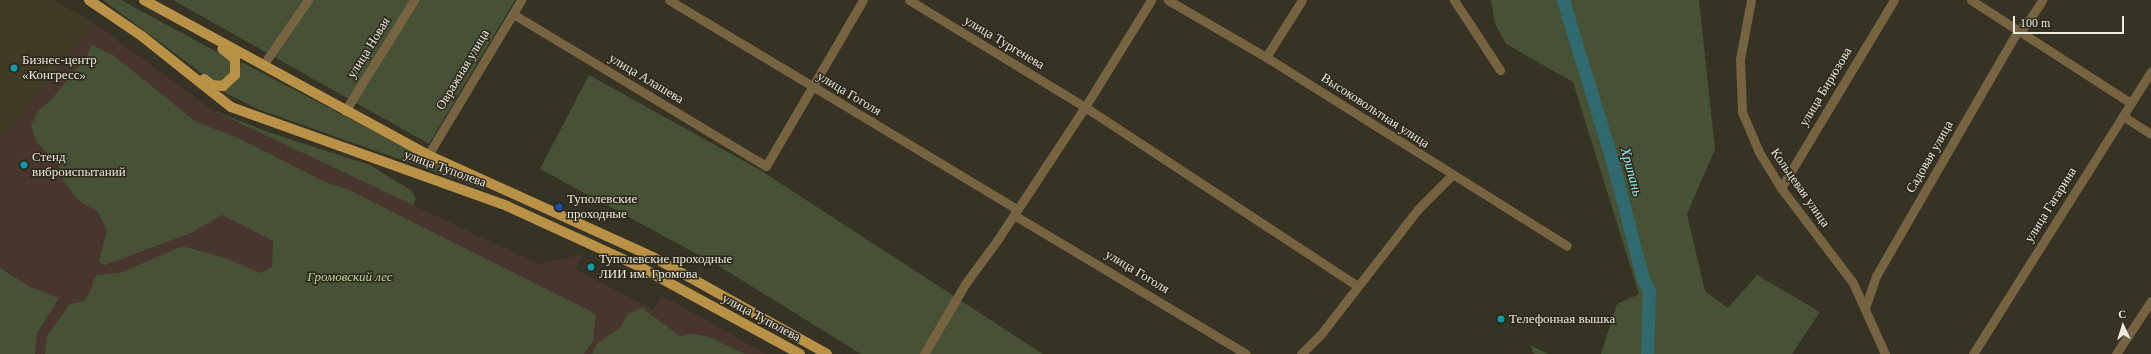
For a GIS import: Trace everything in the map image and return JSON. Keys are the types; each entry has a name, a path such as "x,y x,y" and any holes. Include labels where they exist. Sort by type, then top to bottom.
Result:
{"main road":[{"name":"улица Туполева","path":"89,0 143,37 231,107 508,206 640,267 800,354"},
{"name":"улица Туполева","path":"144,0 428,155 653,258 826,354"},
{"path":"143,37 212,85 228,84 237,70 234,59 183,22"}],"street":[{"path":"263,65 308,0"},
{"name":"улица Новая","path":"345,111 414,0"},
{"name":"Овражная улица","path":"428,155 521,0"},
{"name":"улица Гоголя","path":"669,0 1246,354"},
{"path":"811,87 863,0"},
{"name":"улица Тургенева","path":"909,0 1085,107 1358,286"},
{"path":"924,354 965,284 1016,212 1085,107 1151,0"},
{"name":"Высоковольтная улица","path":"1169,0 1266,57 1452,176 1567,246"},
{"path":"1266,57 1302,0"},
{"path":"1454,0 1500,70"},
{"name":"Кольцевая улица","path":"1751,0 1740,59 1742,112 1758,152 1781,188 1853,283 1885,354"},
{"name":"улица Бирюзова","path":"1781,188 1894,0"},
{"path":"1971,0 2022,28 2131,103"},
{"name":"Садовая улица","path":"1865,308 1876,276 2022,28 2042,0"},
{"name":"улица Алашева","path":"513,14 766,166 811,87"},
{"name":"улица Гагарина","path":"1973,354 2151,71"},
{"path":"2123,116 2151,134"},
{"path":"1301,354 1321,334 1418,209 1452,176"},
{"path":"2120,353 2151,301"}],"shaded area":[{"path":"0,0 53,0 94,23 0,141"},
{"name":"Громовский лес","path":"94,23 212,110 538,264 583,254 575,269 653,310 661,295 766,354 0,354 0,141"}],"green space":[{"path":"103,0 121,0 228,58 231,62 230,77 219,82 208,78"},
{"path":"173,0 515,0 429,144"},
{"path":"1491,0 1699,0 1715,149 1687,214 1705,291 1728,308 1757,275 1820,312 1792,354 1601,354 1617,304 1639,294 1573,82 1506,44 1495,24"},
{"name":"Громовский лес","path":"91,45 113,55 195,121 240,139 325,182 347,189 596,314 593,341 584,354 45,354 47,336 70,304 85,301 92,287 94,278 97,275 120,273 182,246 225,258 260,273 272,267 273,241 222,215 191,233 105,265 99,262 107,231 98,212 78,200 63,180 58,165 36,141 31,125 38,111 51,100 87,56"},
{"path":"241,62 429,160 485,185 484,189 260,110 223,92 239,77"},
{"path":"589,75 760,170 1043,354 861,354 719,266 540,169"},
{"path":"212,110 268,132 370,165 412,191 416,199 413,205"},
{"path":"0,268 30,287 59,298 37,333 35,354 0,354"},
{"path":"642,308 680,336 694,334 709,337 745,354 592,354 598,343 620,328 628,314"},
{"path":"1530,345 1548,354 1534,354"}],"waterway":[{"name":"Хрипань","path":"1563,0 1612,160 1643,279 1649,291 1647,354"}],"place":[{"name":"Бизнес-центр «Конгресс»","path":"14,68"},
{"name":"Стенд виброиспытаний","path":"24,165"},
{"name":"Туполевские проходные","path":"559,207"},
{"name":"Туполевские проходные ЛИИ им. Громова","path":"591,267"},
{"name":"Телефонная вышка","path":"1501,319"}]}
